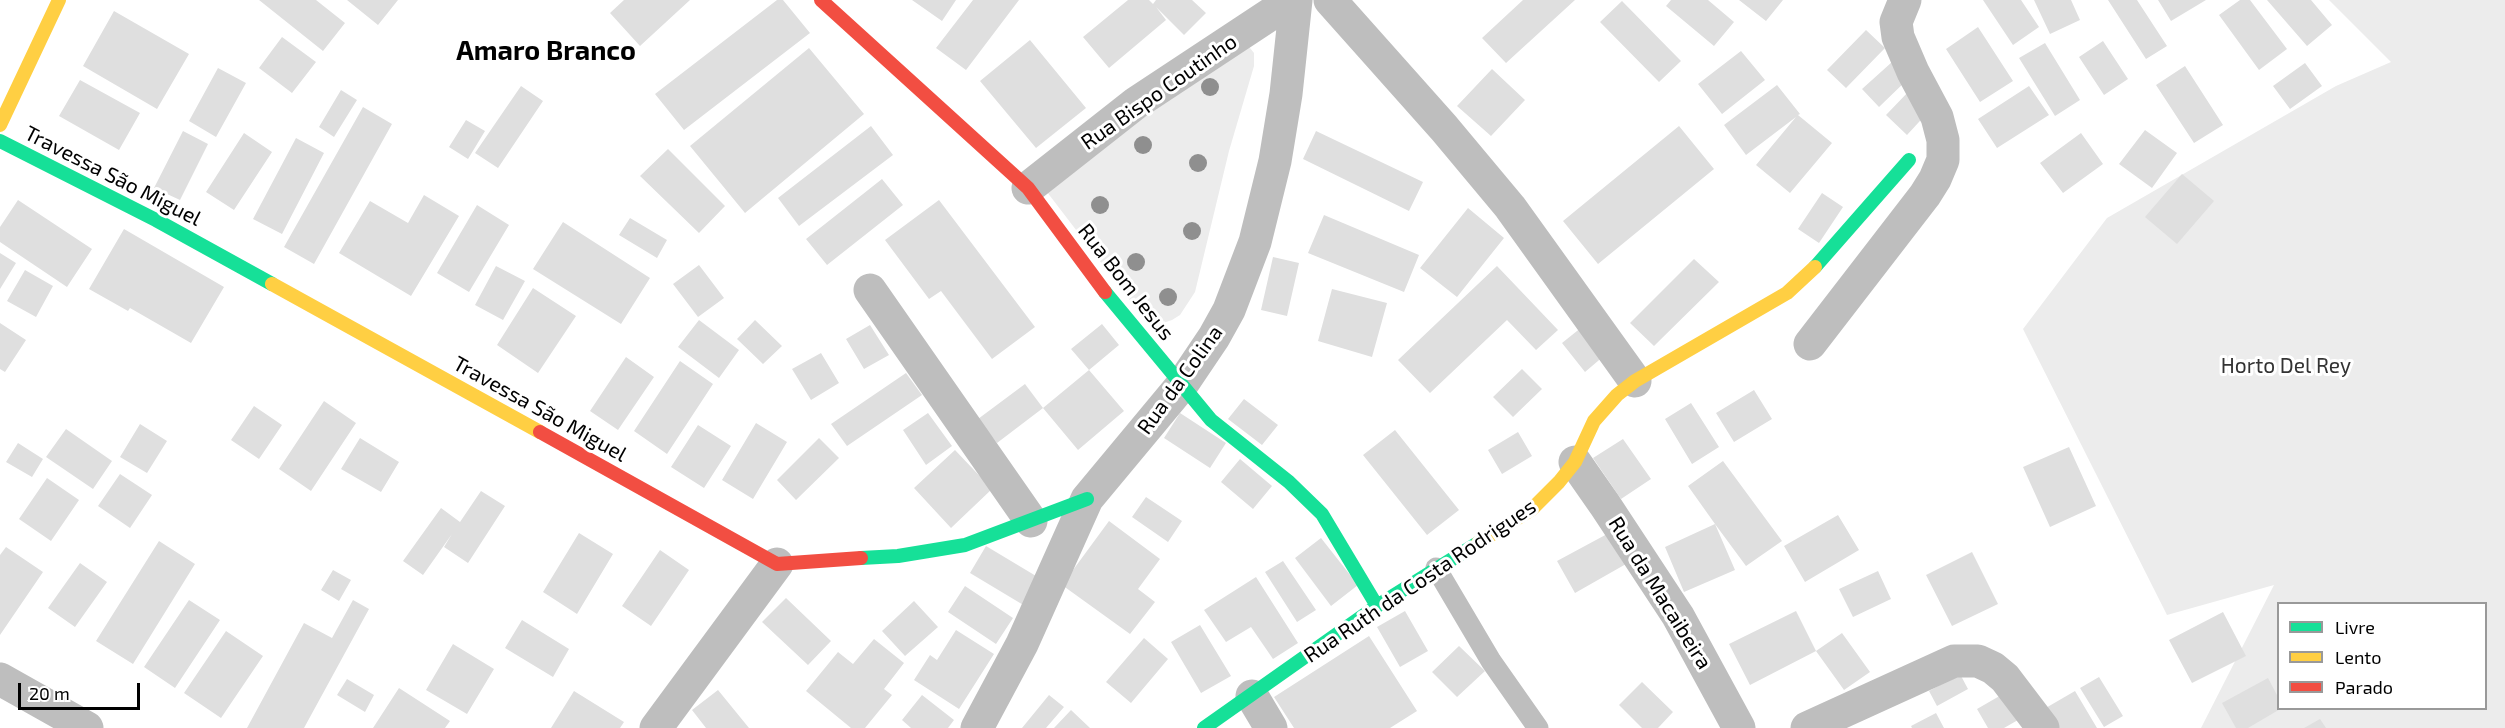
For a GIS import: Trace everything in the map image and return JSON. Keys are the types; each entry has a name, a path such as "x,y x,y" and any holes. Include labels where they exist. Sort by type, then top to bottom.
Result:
{"street":[{"path":"0,125 59,0"},
{"name":"Rua Bom Jesus","path":"821,0 1028,188 1122,315 1210,420 1278,473 1313,505 1339,542 1377,606"},
{"name":"Rua Bispo Coutinho","path":"1028,188 1136,103 1294,0"},
{"name":"Rua da Colina","path":"977,728 1022,644 1087,499 1181,386 1229,310 1255,242 1275,161 1286,94 1294,0"},
{"path":"1330,0 1444,128 1510,207 1635,381"},
{"path":"1810,344 1925,195 1943,160 1943,140 1937,117 1913,72 1898,37 1896,22 1905,0"},
{"name":"Travessa São Miguel","path":"0,141 156,220 777,564"},
{"name":"Rua Ruth da Costa Rodrigues","path":"1204,728 1377,606 1532,509 1559,483 1575,462 1594,421 1604,407 1635,381 1787,293 1806,278 1909,160"},
{"path":"870,290 1031,521"},
{"name":"Rua da Macaibeira","path":"1575,462 1678,616 1739,728"},
{"path":"656,728 777,564 930,553 965,545 1087,499"},
{"path":"1807,728 1954,661 1978,661 1993,668 2005,678 2043,728"},
{"path":"0,679 87,728"},
{"path":"1252,696 1271,728"}],"lane":[{"path":"1436,568 1491,661 1538,728"}],"green space":[{"name":"Horto Del Rey","path":"2329,0 2505,0 2505,728 2201,728 2274,585 2167,615 2023,329 2107,218 2336,86 2391,62"},
{"path":"1246,43 1254,53 1254,66 1229,151 1195,292 1180,315 1172,320 1163,323 1145,320 1047,192 1047,180"}],"building":[{"path":"259,0 316,0 345,23 323,51"},
{"path":"347,0 398,0 378,25"},
{"path":"624,0 690,0 640,46 610,13"},
{"path":"777,0 783,0 810,33 684,130 655,94"},
{"path":"912,0 956,0 942,21"},
{"path":"973,0 1019,0 966,70 936,48"},
{"path":"1128,0 1149,0 1153,4 1156,0 1192,0 1206,13 1184,35 1156,7 1166,20 1109,68 1083,37"},
{"path":"1523,0 1575,0 1506,63 1482,38"},
{"path":"1671,0 1708,0 1734,22 1714,46 1666,6"},
{"path":"1739,0 1783,0 1766,21"},
{"path":"1983,0 2021,0 2039,27 2013,45"},
{"path":"2034,0 2071,0 2080,20 2050,34"},
{"path":"2108,0 2137,0 2167,46 2146,59"},
{"path":"2158,0 2206,0 2171,21"},
{"path":"2240,0 2250,0 2287,49 2259,70 2219,15"},
{"path":"2267,0 2311,0 2332,25 2307,46"},
{"path":"1622,1 1681,61 1659,82 1600,22"},
{"path":"114,11 189,54 157,109 83,66"},
{"path":"1978,27 2013,81 1980,102 1946,49"},
{"path":"1866,30 1885,48 1846,88 1827,70"},
{"path":"282,37 316,62 292,93 259,68"},
{"path":"1030,40 1086,108 1036,148 980,81"},
{"path":"2103,41 2128,79 2104,95 2079,57"},
{"path":"2045,43 2080,100 2055,116 2019,58"},
{"path":"809,48 864,114 745,213 690,146"},
{"path":"1741,51 1765,80 1722,114 1698,84"},
{"path":"1892,62 1908,79 1879,107 1862,89"},
{"path":"2305,63 2322,86 2290,109 2273,86"},
{"path":"2185,66 2223,125 2194,143 2156,85"},
{"path":"218,68 246,83 216,137 189,121"},
{"path":"1492,69 1525,100 1491,136 1457,106"},
{"path":"80,80 140,113 119,150 59,116"},
{"path":"1777,85 1800,114 1798,115 1832,143 1790,193 1756,165 1796,117 1746,155 1724,125"},
{"path":"521,86 543,101 498,168 475,153"},
{"path":"2029,86 2049,115 1997,148 1978,119"},
{"path":"341,90 357,100 334,137 319,127"},
{"path":"1910,90 1930,110 1907,135 1886,115"},
{"path":"363,107 392,124 314,264 284,247"},
{"path":"466,120 485,131 468,159 449,147"},
{"path":"871,126 893,155 799,226 778,198"},
{"path":"1679,126 1714,169 1598,264 1563,221"},
{"path":"2145,130 2177,153 2152,188 2119,164"},
{"path":"183,131 208,144 180,200 154,188"},
{"path":"1316,131 1423,182 1409,211 1303,159"},
{"path":"244,133 272,152 234,210 206,192"},
{"path":"2081,133 2103,164 2063,193 2040,163"},
{"path":"296,138 324,153 282,234 253,219"},
{"path":"668,149 725,206 699,233 640,176"},
{"path":"2182,174 2214,201 2177,244 2145,217"},
{"path":"882,179 903,205 827,265 806,239"},
{"path":"1822,193 1843,207 1819,243 1798,229"},
{"path":"424,195 459,216 411,296 339,253 370,201 408,223"},
{"path":"18,200 92,249 67,287 0,242 0,227"},
{"path":"939,200 1035,327 992,359 941,291 929,299 885,240"},
{"path":"477,205 509,225 469,292 437,273"},
{"path":"1468,208 1504,238 1457,297 1420,268"},
{"path":"1324,215 1419,255 1404,292 1308,253"},
{"path":"630,218 667,240 657,258 619,235"},
{"path":"563,222 650,278 621,324 533,269"},
{"path":"124,229 224,287 191,343 130,308 128,311 89,289"},
{"path":"0,253 16,263 0,289"},
{"path":"1273,257 1299,263 1287,316 1261,310"},
{"path":"1694,259 1719,282 1654,346 1630,323"},
{"path":"699,265 724,298 698,317 673,284"},
{"path":"496,266 525,281 503,320 475,305"},
{"path":"1497,266 1558,330 1536,350 1507,320 1430,393 1398,360"},
{"path":"25,270 53,286 36,317 7,301"},
{"path":"533,288 576,316 538,373 497,345"},
{"path":"1332,289 1387,303 1372,357 1318,341"},
{"path":"699,320 739,350 719,378 678,347"},
{"path":"755,320 782,346 763,364 737,339"},
{"path":"0,323 26,340 5,372 0,369"},
{"path":"1102,324 1119,345 1089,370 1071,349"},
{"path":"870,325 889,355 864,369 846,339"},
{"path":"1582,327 1605,355 1585,372 1562,343"},
{"path":"821,353 839,383 811,400 792,369"},
{"path":"626,357 654,377 618,430 590,411"},
{"path":"680,361 713,384 667,454 634,431"},
{"path":"1522,369 1542,389 1513,417 1493,397"},
{"path":"1089,370 1124,411 1078,450 1043,408"},
{"path":"906,373 922,395 847,446 831,424"},
{"path":"1025,384 1043,408 997,443 978,419"},
{"path":"1754,390 1772,419 1734,442 1716,413"},
{"path":"1244,399 1278,425 1262,445 1228,419"},
{"path":"324,401 356,423 311,491 279,469"},
{"path":"1691,403 1719,447 1692,464 1665,419"},
{"path":"254,406 282,425 259,459 231,440"},
{"path":"928,413 952,446 926,465 903,430"},
{"path":"1180,413 1226,443 1210,468 1164,438"},
{"path":"756,423 787,442 753,499 722,480"},
{"path":"140,424 167,441 147,473 120,457"},
{"path":"698,425 731,446 704,488 671,467"},
{"path":"66,429 112,461 93,489 46,457"},
{"path":"1395,430 1459,510 1427,535 1363,455"},
{"path":"1518,432 1532,456 1502,474 1488,450"},
{"path":"360,438 399,462 381,492 341,469"},
{"path":"819,438 839,458 796,500 777,480"},
{"path":"1623,439 1651,479 1621,499 1593,458"},
{"path":"18,443 43,459 32,477 6,462"},
{"path":"2069,447 2096,506 2050,527 2023,467"},
{"path":"955,450 992,489 951,528 914,488"},
{"path":"1240,459 1272,486 1253,509 1221,482"},
{"path":"1723,461 1782,541 1746,566 1688,486"},
{"path":"120,474 152,495 130,528 98,506"},
{"path":"47,478 79,500 51,541 19,519"},
{"path":"481,491 505,506 468,563 444,547 452,534 423,575 403,561 441,508 460,522"},
{"path":"1146,497 1182,521 1168,542 1132,517"},
{"path":"1838,515 1859,550 1805,582 1784,546"},
{"path":"1109,521 1160,559 1138,589 1155,602 1130,634 1062,585"},
{"path":"1715,524 1735,570 1684,592 1665,547"},
{"path":"579,533 613,554 577,614 543,592"},
{"path":"1609,533 1626,564 1575,593 1557,561"},
{"path":"1321,538 1358,585 1331,606 1295,558"},
{"path":"159,541 195,564 133,664 96,641"},
{"path":"986,546 1041,579 1025,606 970,573"},
{"path":"6,547 43,572 0,635 0,555"},
{"path":"660,550 689,570 651,626 622,606"},
{"path":"1972,552 1998,604 1952,626 1926,575"},
{"path":"1283,561 1316,610 1297,622 1265,572"},
{"path":"80,563 107,582 75,627 48,608"},
{"path":"333,570 351,580 339,601 321,590"},
{"path":"1878,571 1891,599 1853,617 1839,589"},
{"path":"1256,577 1298,643 1273,659 1251,627 1226,642 1204,610"},
{"path":"965,586 1013,618 996,644 948,612"},
{"path":"786,598 831,641 808,665 762,622"},
{"path":"189,600 220,620 175,688 144,667"},
{"path":"353,600 369,609 304,728 247,728 304,623 332,638"},
{"path":"914,601 938,627 905,656 882,631"},
{"path":"1405,611 1428,651 1400,667 1377,627"},
{"path":"1796,611 1816,651 1750,685 1729,644"},
{"path":"2223,612 2246,656 2192,683 2169,640"},
{"path":"522,620 569,649 553,677 505,648"},
{"path":"1200,625 1231,676 1201,693 1171,642"},
{"path":"956,630 994,654 959,709 914,680 930,655 937,660"},
{"path":"226,631 263,656 221,718 184,693"},
{"path":"1842,633 1870,672 1844,690 1816,651"},
{"path":"1369,636 1417,711 1390,728 1294,728 1274,697"},
{"path":"1144,638 1168,659 1131,703 1106,682"},
{"path":"874,639 904,663 884,689 892,695 865,728 851,728 806,691 838,652 853,664"},
{"path":"453,644 494,669 467,714 426,690"},
{"path":"1459,646 1485,671 1457,697 1432,672"},
{"path":"1960,674 1968,689 1937,706 1929,691"},
{"path":"2099,677 2123,716 2104,727 2080,688"},
{"path":"2268,678 2277,695 2279,710 2248,728 2236,728 2222,703"},
{"path":"347,679 374,695 365,712 337,695"},
{"path":"1642,682 1673,712 1658,728 1642,728 1619,705"},
{"path":"399,688 450,721 445,728 373,728"},
{"path":"718,690 749,728 706,728 692,710"},
{"path":"574,691 624,722 620,728 551,728"},
{"path":"2075,691 2097,728 2055,728 2044,709"},
{"path":"2003,694 2018,720 2004,728 1988,728 1977,709"},
{"path":"922,695 954,720 948,728 911,728 902,720"},
{"path":"1049,695 1064,707 1046,728 1022,728"},
{"path":"1071,710 1090,728 1054,728"},
{"path":"1936,713 1944,728 1912,728 1911,726"},
{"path":"2320,719 2326,728 2304,728"}],"traffic: fast":[{"path":"0,141 156,220 272,284"},
{"path":"1815,267 1909,160"},
{"path":"1105,292 1211,420 1289,482 1322,514 1377,606"},
{"path":"861,558 898,556 965,545 1087,499"},
{"path":"1204,728 1377,606 1478,543"}],"traffic: slow":[{"path":"0,125 59,0"},
{"path":"1478,543 1532,509 1559,482 1575,462 1594,421 1617,395 1635,381 1787,293 1815,267"},
{"path":"272,284 540,432"}],"traffic: jam":[{"path":"821,0 1028,188 1105,292"},
{"path":"540,432 777,564 861,558"}],"district":[{"name":"Amaro Branco","path":"546,51"}]}
